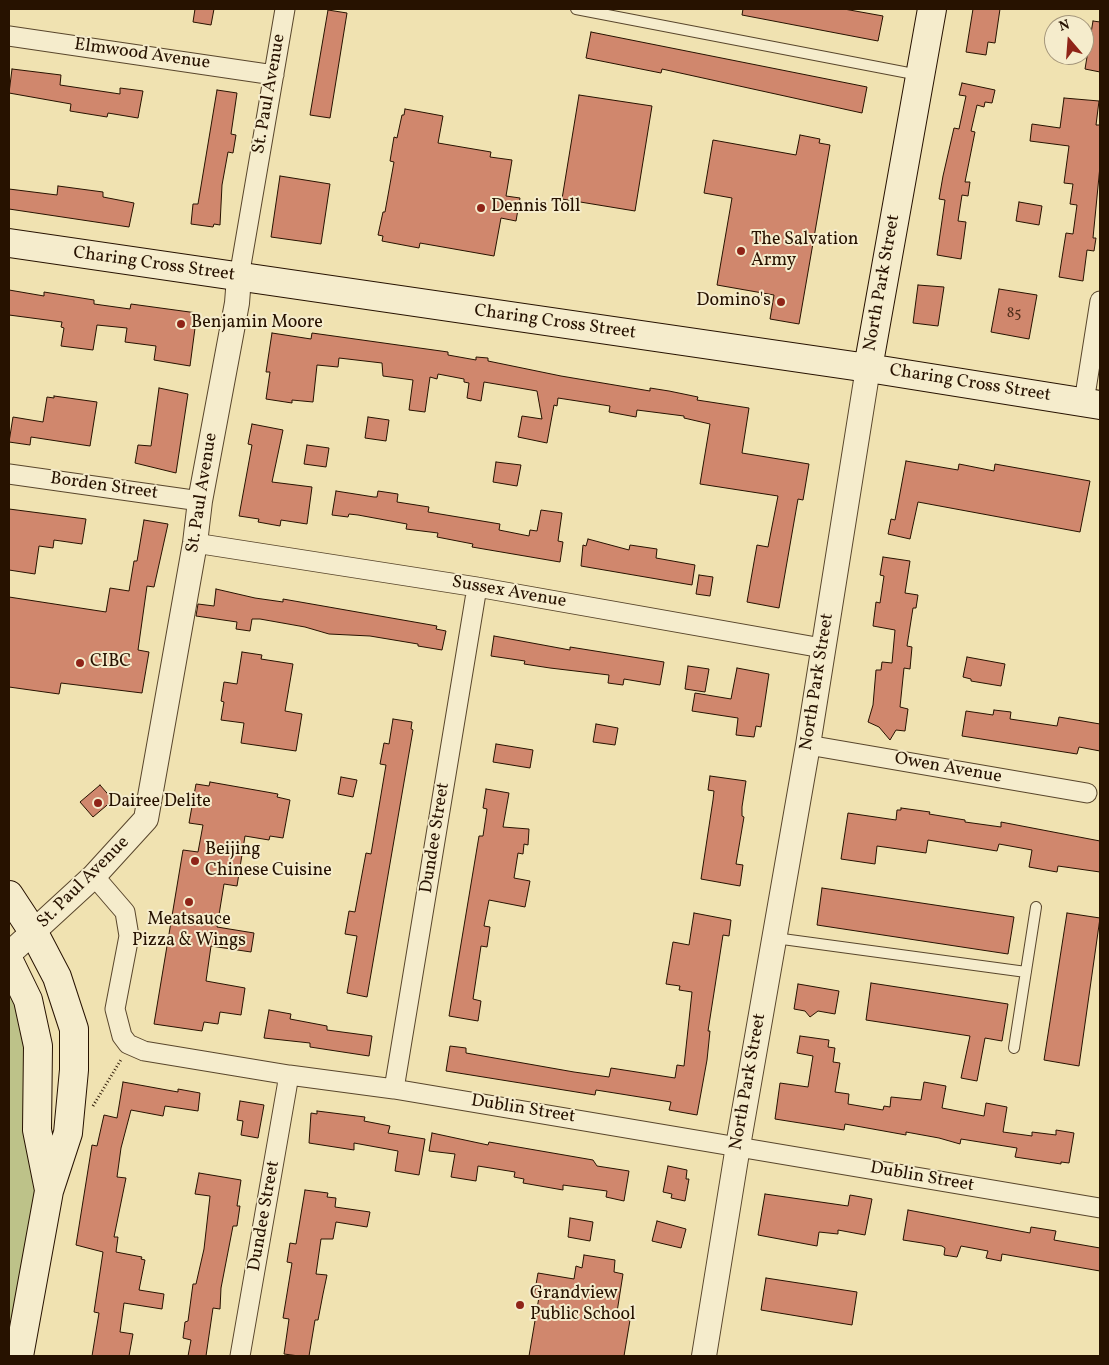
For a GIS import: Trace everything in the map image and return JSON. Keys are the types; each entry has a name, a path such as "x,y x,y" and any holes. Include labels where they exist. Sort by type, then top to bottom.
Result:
{"main road":[{"name":"North Park Street","path":"868,368 932,9"},
{"name":"Charing Cross Street","path":"9,243 868,368 1092,404"},
{"path":"9,895 34,933"},
{"name":"St. Paul Avenue","path":"19,1356 49,1191 68,1133 74,1070 74,1029 57,976 34,933"},
{"name":"St. Paul Avenue","path":"9,961 28,1000 38,1046 37,1130 49,1191"}],"street":[{"name":"St. Paul Avenue","path":"9,954 94,876 146,819 195,543 200,501 237,303 239,277 285,9"},
{"name":"Elmwood Avenue","path":"9,36 274,74"},
{"path":"1092,404 1100,301"},
{"name":"North Park Street","path":"704,1356 738,1146 808,745 868,368"},
{"name":"Borden Street","path":"9,474 200,501"},
{"name":"Sussex Avenue","path":"195,543 477,587 822,648"},
{"name":"Dundee Street","path":"394,1089 477,587"},
{"name":"Owen Avenue","path":"808,745 1087,793"},
{"path":"94,876 125,912 130,936 115,1009 118,1026 128,1044"},
{"name":"Dublin Street","path":"128,1044 144,1051 289,1075 394,1089 1100,1208"},
{"name":"Dundee Street","path":"240,1356 289,1075"}],"lane":[{"path":"576,9 921,75"},
{"path":"1014,1048 1036,907"},
{"path":"774,938 1026,972"}],"path":[{"path":"91,1109 120,1064 128,1044"}],"green space":[{"path":"9,982 33,1037 40,1199 9,1356"}],"building":[{"path":"195,9 214,9 211,25 193,22"},
{"path":"743,9 844,9 883,16 878,41 742,15"},
{"path":"973,9 1000,9 995,43 988,42 986,55 966,52"},
{"path":"328,10 347,13 330,118 310,115"},
{"path":"1094,21 1100,22 1100,72 1085,69 1086,65 1094,65"},
{"path":"591,32 867,87 862,113 662,69 661,73 586,58"},
{"path":"12,69 61,75 60,85 120,94 120,88 143,91 138,118 108,113 107,117 70,111 71,104 9,93"},
{"path":"962,83 995,90 992,103 985,102 984,107 977,105 971,131 975,132 965,182 970,182 968,196 962,195 958,221 966,222 961,259 937,255 945,200 939,199 954,128 959,129 966,96 959,95"},
{"path":"217,90 237,93 231,134 236,135 233,153 228,152 222,185 220,225 214,224 213,227 191,224 193,204 198,204"},
{"path":"579,95 652,106 635,211 562,199"},
{"path":"1064,98 1099,101 1096,125 1100,125 1100,166 1093,238 1096,238 1094,251 1087,250 1083,281 1059,277 1066,233 1073,234 1077,205 1070,204 1073,184 1064,183 1069,146 1030,141 1032,124 1060,128"},
{"path":"405,109 443,116 438,143 491,152 490,157 512,160 506,196 520,198 516,221 501,218 494,256 420,243 419,248 382,241 383,236 378,235 383,212 385,212 394,162 390,161 394,137 397,138"},
{"path":"800,135 820,139 819,143 830,145 799,324 770,319 774,295 717,285 732,198 704,193 713,140 796,155"},
{"path":"280,176 330,184 321,244 271,237"},
{"path":"58,186 103,192 103,197 134,203 129,227 9,209 9,189 57,195"},
{"path":"1019,202 1042,206 1039,225 1016,221"},
{"path":"918,285 944,287 938,326 913,323"},
{"path":"999,289 1037,295 1029,339 991,332"},
{"path":"9,290 44,296 44,292 94,300 94,304 130,309 131,304 197,313 190,366 154,360 156,346 125,342 127,328 97,325 93,350 61,346 64,328 61,327 62,322 9,315"},
{"path":"272,333 311,339 312,333 448,352 448,355 476,360 476,357 488,358 488,361 561,376 650,391 650,388 669,391 698,397 697,400 749,408 742,453 809,464 803,500 798,499 779,608 747,602 757,545 768,547 778,496 700,484 710,424 684,418 684,416 637,410 636,417 609,412 610,406 558,398 557,406 554,405 547,443 518,437 522,416 542,419 537,391 484,382 481,401 467,398 469,383 464,382 464,379 438,374 437,379 430,377 425,412 409,410 413,380 383,376 382,363 339,358 338,367 317,365 313,402 292,400 292,403 266,399 270,372 266,372"},
{"path":"159,388 188,394 176,473 135,463 138,445 151,446"},
{"path":"54,396 97,402 90,446 31,437 30,445 9,442 13,417 43,422 47,397 54,398"},
{"path":"368,417 389,420 386,441 365,438"},
{"path":"252,424 283,430 272,482 312,487 307,524 281,520 280,526 258,522 259,519 239,516 252,445 248,444"},
{"path":"307,445 329,448 326,467 304,464"},
{"path":"906,461 958,470 959,464 994,471 995,464 1090,481 1080,532 918,502 910,539 888,534 891,519 895,520"},
{"path":"496,462 521,465 517,486 493,482"},
{"path":"336,491 374,497 377,497 378,491 398,494 397,502 429,507 428,512 500,524 499,530 529,536 530,530 537,531 541,510 562,513 558,541 563,542 560,562 472,547 473,544 437,537 438,533 406,529 407,524 358,515 349,514 348,517 332,515"},
{"path":"9,509 86,519 82,544 54,540 53,548 39,546 35,574 9,570"},
{"path":"144,520 168,524 154,587 147,586 138,650 149,652 142,693 61,683 59,694 9,687 9,597 106,612 110,588 129,591 134,561 137,561"},
{"path":"588,539 629,550 630,545 657,549 656,558 695,565 692,585 581,566 583,545 586,546"},
{"path":"883,557 910,561 905,593 918,595 916,608 913,608 907,646 912,647 910,669 904,668 900,707 908,709 905,731 896,730 890,740 879,727 868,722 873,705 876,670 881,670 882,662 892,663 895,630 873,626 876,602 880,603 884,576 880,575"},
{"path":"699,575 713,577 710,596 696,594"},
{"path":"216,589 255,598 283,602 283,599 437,626 436,629 446,631 442,650 370,636 329,634 305,627 260,619 252,619 250,631 236,629 237,622 196,616 198,604 214,606"},
{"path":"494,636 570,650 570,647 664,662 660,685 624,679 623,685 608,683 609,675 524,664 525,661 491,656"},
{"path":"242,652 262,655 261,659 293,664 285,711 302,714 296,751 241,743 244,723 221,720 224,702 221,701 224,682 237,684"},
{"path":"967,657 1005,664 1001,686 971,681 971,679 963,677"},
{"path":"688,666 709,669 705,692 685,689"},
{"path":"737,668 769,674 761,727 756,726 754,737 736,735 738,718 692,711 695,693 731,699"},
{"path":"994,710 1011,712 1010,719 1057,726 1059,717 1100,724 1100,751 1079,747 1077,754 962,736 966,711 993,715"},
{"path":"393,719 412,722 411,729 413,730 367,997 347,993 357,936 345,934 349,911 355,912 366,853 371,854 386,765 380,764 384,743 389,744"},
{"path":"596,724 618,728 615,745 593,742"},
{"path":"496,744 533,750 530,768 493,762"},
{"path":"710,776 746,781 742,807 742,816 744,817 736,864 743,865 740,886 701,879 714,791 708,790"},
{"path":"341,777 357,780 353,797 338,794"},
{"path":"210,782 278,794 277,797 290,800 283,838 270,836 269,840 245,836 237,886 224,884 217,927 254,933 251,952 211,946 206,981 245,988 241,1015 220,1012 218,1024 204,1022 202,1031 154,1024 183,850 198,852 203,825 189,823 196,784 209,786"},
{"path":"100,785 113,800 93,817 80,802"},
{"path":"486,789 509,793 503,827 529,829 528,845 524,844 523,854 518,853 514,878 530,881 525,907 489,900 484,926 490,927 487,947 481,946 473,999 481,1001 478,1021 449,1016 479,836 483,836 487,809 483,808"},
{"path":"901,808 930,812 929,814 965,820 965,822 1001,827 1001,822 1100,841 1100,872 1058,866 1057,872 1029,867 1032,850 999,844 997,851 928,840 926,853 877,846 875,864 841,859 848,813 896,820 897,810 901,810"},
{"path":"822,888 1014,917 1008,954 817,925"},
{"path":"694,913 731,920 729,936 723,935 708,1031 710,1031 707,1060 697,1115 669,1110 671,1102 596,1090 595,1095 446,1071 450,1046 466,1048 466,1053 609,1077 611,1068 675,1078 677,1065 684,1066 692,992 679,990 680,986 666,984 673,942 689,945"},
{"path":"1067,913 1100,918 1079,1066 1044,1060"},
{"path":"871,983 1008,1004 1002,1041 985,1038 977,1081 961,1078 970,1036 866,1020"},
{"path":"798,984 839,991 835,1014 818,1011 810,1017 805,1011 794,1009"},
{"path":"269,1010 291,1014 290,1019 327,1026 327,1030 372,1036 369,1056 310,1047 310,1043 264,1038"},
{"path":"800,1036 829,1040 828,1047 835,1048 833,1062 840,1063 835,1092 849,1094 848,1104 883,1110 884,1106 890,1107 891,1097 921,1100 924,1082 946,1086 942,1108 984,1116 986,1103 1007,1107 1003,1132 1032,1136 1032,1132 1056,1135 1056,1130 1074,1133 1069,1163 1061,1162 1061,1164 1015,1157 1017,1148 961,1139 960,1144 906,1132 906,1135 845,1124 844,1130 775,1119 780,1083 808,1087 813,1056 797,1053"},
{"path":"123,1082 178,1092 178,1089 200,1093 198,1111 165,1106 163,1116 131,1110 121,1148 117,1177 126,1178 114,1237 118,1237 116,1252 142,1257 141,1259 145,1260 139,1290 164,1294 162,1309 124,1303 120,1332 133,1334 129,1356 92,1356 99,1313 94,1312 103,1252 76,1245 92,1145 97,1146 104,1115 117,1118"},
{"path":"240,1101 264,1105 258,1138 241,1135 243,1121 237,1120"},
{"path":"317,1111 365,1117 364,1121 390,1126 388,1133 425,1139 419,1175 395,1171 398,1151 354,1143 354,1150 309,1143 311,1113 317,1114"},
{"path":"432,1133 488,1145 489,1142 593,1160 597,1166 629,1171 624,1201 606,1197 607,1191 563,1185 563,1190 523,1183 524,1179 514,1177 515,1172 478,1166 476,1181 451,1177 455,1154 429,1151"},
{"path":"668,1166 687,1170 686,1179 689,1179 685,1201 671,1198 672,1194 663,1192"},
{"path":"199,1173 241,1180 237,1206 240,1206 237,1226 233,1226 221,1288 220,1309 213,1308 206,1356 188,1356 191,1340 183,1338 185,1322 188,1321 193,1284 196,1284 204,1249 210,1196 195,1194"},
{"path":"305,1190 328,1193 327,1197 336,1198 335,1207 370,1212 367,1227 336,1222 333,1239 321,1239 316,1274 327,1275 318,1320 315,1320 309,1356 299,1356 284,1354 289,1319 283,1318 292,1263 287,1262 290,1243 296,1244"},
{"path":"765,1194 848,1206 850,1195 872,1199 865,1235 838,1230 838,1234 819,1232 817,1246 758,1235"},
{"path":"908,1210 1030,1233 1031,1227 1056,1231 1054,1240 1100,1248 1100,1271 1002,1254 1001,1261 986,1258 988,1251 961,1246 957,1257 944,1255 945,1248 942,1246 903,1240"},
{"path":"570,1218 593,1222 590,1241 568,1237"},
{"path":"657,1221 686,1229 681,1248 652,1241"},
{"path":"584,1255 615,1260 614,1272 623,1274 617,1312 622,1313 621,1318 630,1320 624,1356 529,1356 539,1297 534,1296 538,1273 574,1279 576,1266 582,1268"},
{"path":"766,1278 857,1292 852,1325 761,1310"}],"place":[{"name":"Dennis Toll","path":"481,208"},
{"name":"The Salvation Army","path":"741,251"},
{"name":"Domino's","path":"781,302"},
{"name":"Benjamin Moore","path":"181,324"},
{"name":"CIBC","path":"80,663"},
{"name":"Dairee Delite","path":"98,803"},
{"name":"Beijing Chinese Cuisine","path":"195,861"},
{"name":"Meatsauce Pizza & Wings","path":"189,902"},
{"name":"Grandview Public School","path":"520,1305"}]}
